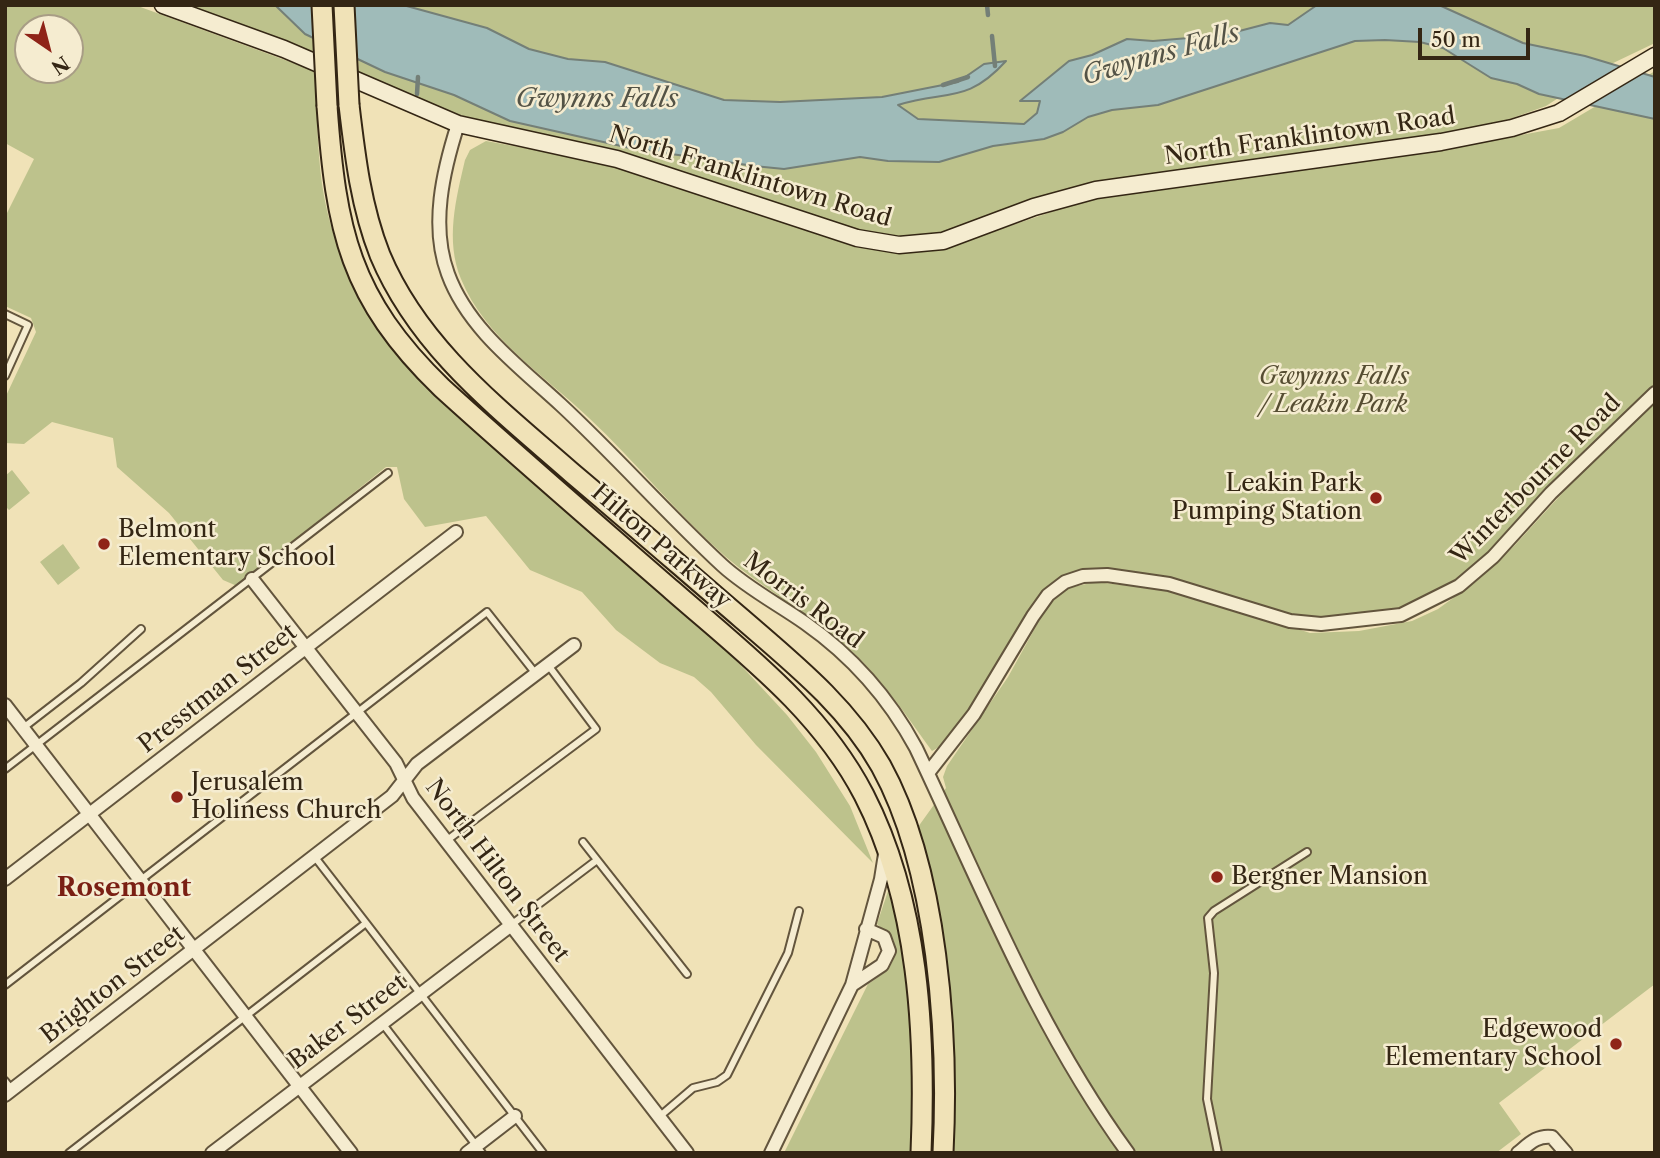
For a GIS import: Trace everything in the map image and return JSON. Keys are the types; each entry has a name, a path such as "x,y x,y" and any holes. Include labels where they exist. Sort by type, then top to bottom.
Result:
{"main road":[{"name":"Hilton Parkway","path":"322,5 333,185 341,230 354,267 394,336 416,363 450,396 770,676 808,713 831,742 864,795 886,846 913,961 921,1056 921,1153"},
{"name":"Hilton Parkway","path":"345,5 349,105 358,181 377,244 397,289 436,348 492,404 827,694 854,726 879,763 904,816 926,904 935,959 945,1080 943,1153"}],"street":[{"name":"North Franklintown Road","path":"163,5 295,54 458,124 617,159 857,238 899,245 943,241 1034,207 1096,190 1441,142 1512,128 1570,107 1655,56"},
{"name":"Morris Road","path":"458,124 446,168 439,225 447,273 471,317 725,568 831,643 857,667 900,718 928,773 1021,978 1061,1051 1128,1153"},
{"name":"Winterbourne Road","path":"928,773 974,714 1041,606 1065,582 1083,576 1107,575 1169,584 1290,621 1321,624 1401,615 1459,586 1493,557 1551,493 1655,393"},
{"name":"Presstman Street","path":"7,875 456,532"},
{"name":"North Hilton Street","path":"252,579 396,763 413,798 510,926 687,1153"},
{"name":"Brighton Street","path":"8,1089 392,796 417,764 574,645"},
{"path":"5,705 246,1016 344,1150"},
{"path":"771,1153 852,985 881,879 886,846"},
{"name":"Baker Street","path":"212,1153 510,926"},
{"path":"852,985 882,965 889,951 884,937 866,929"},
{"path":"475,1150 515,1116"},
{"path":"1518,1153 1537,1138 1545,1136 1552,1137 1566,1153"}],"lane":[{"path":"5,314 28,325 5,376"},
{"path":"5,769 388,473"},
{"path":"5,985 487,612 536,674"},
{"path":"23,728 81,683 141,629"},
{"path":"446,841 596,729 548,665"},
{"path":"583,842 687,974"},
{"path":"1218,1153 1207,1099 1214,973 1208,918 1214,911 1307,852"},
{"path":"314,856 543,1153"},
{"path":"510,926 597,860"},
{"path":"659,1117 693,1088 717,1082 727,1075 788,953 799,911"},
{"path":"69,1153 366,923"},
{"path":"383,1023 475,1150"}],"green space":[{"path":"5,5 135,5 315,71 319,156 327,213 358,293 389,342 425,387 723,646 787,715 816,752 850,806 873,863 756,745 711,692 694,677 660,663 616,630 582,592 530,570 486,516 425,527 404,499 397,467 386,467 237,586 223,580 169,513 117,467 113,438 52,422 24,444 5,443 5,398 36,332 31,318 5,306 5,217 34,159 5,143"},
{"path":"185,5 311,5 314,55"},
{"path":"356,5 1655,5 1655,43 1609,65 1546,106 1476,131 1086,188 952,234 910,239 857,233 643,162 456,114 359,75"},
{"name":"Gwynns Falls / Leakin Park","path":"1655,71 1655,391 1483,563 1442,593 1413,607 1381,613 1313,619 1273,613 1185,582 1101,573 1069,574 1059,578 1044,592 976,704 945,742 932,751 888,692 851,650 824,627 726,557 572,402 500,338 472,300 456,264 454,220 465,160 470,150 486,141 596,161 862,246 950,246 1093,198 1445,149 1559,128"},
{"path":"1655,403 1655,984 1499,1103 1521,1134 1496,1153 953,1153 953,1071 948,989 936,908 918,827 946,788 943,777 947,766 1008,677 1045,610 1064,589 1095,582 1180,591 1310,633 1359,631 1412,621 1438,609 1478,580 1515,545 1589,464"},
{"path":"12,470 30,493 9,510 5,506 5,476"},
{"path":"63,544 80,568 58,585 40,562"},
{"path":"888,891 904,955 908,987 913,1054 913,1153 784,1153 868,984 886,971 892,962 894,941 877,924"}],"water":[{"name":"Gwynns Falls","path":"275,5 403,5 487,28 529,49 568,59 605,62 724,100 780,102 882,97 958,82 984,64 1006,61 992,75 968,90 898,105 918,119 1024,124 1037,113 1040,101 1020,101 1069,61 1092,55 1127,39 1153,41 1224,35 1270,23 1288,25 1317,5 1439,5 1523,43 1585,56 1655,77 1655,119 1539,94 1517,84 1491,78 1443,48 1420,42 1355,41 1158,105 1112,110 1088,117 1063,132 1044,139 993,146 939,162 888,161 860,157 784,169 630,148 510,121 454,95 385,72 305,34"}],"waterway":[{"path":"987,5 988,15"},
{"path":"992,36 995,66"},
{"path":"417,94 418,77"},
{"path":"943,85 968,77"}],"place":[{"name":"Leakin Park Pumping Station","path":"1376,498"},
{"name":"Belmont Elementary School","path":"104,544"},
{"name":"Jerusalem Holiness Church","path":"177,797"},
{"name":"Bergner Mansion","path":"1217,877"},
{"name":"Edgewood Elementary School","path":"1616,1044"}],"district":[{"name":"Rosemont","path":"124,888"}]}
